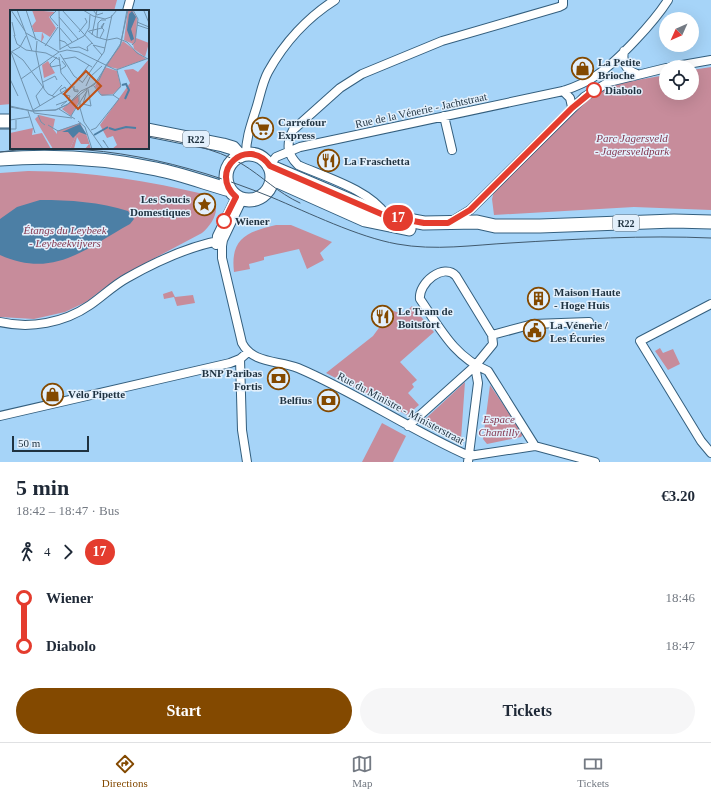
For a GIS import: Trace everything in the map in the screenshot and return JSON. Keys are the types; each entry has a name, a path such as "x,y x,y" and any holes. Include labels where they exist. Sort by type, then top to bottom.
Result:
{"main road":[{"name":"R22","path":"149,130 223,145 233,148 243,155 259,156 270,166 386,216 424,223 477,222 496,226"},
{"path":"236,195 226,182 227,171 231,163 243,155"},
{"path":"0,159 52,157 126,163 181,175 252,201 262,197 269,190 273,180 270,166"},
{"name":"R22","path":"273,180 365,220 419,231 477,230 496,226 674,221 711,222"}],"street":[{"path":"127,10 130,0"},
{"path":"243,155 246,139 268,73 285,46 300,29 323,7 335,0"},
{"path":"386,216 380,206 374,201 353,189 298,165 291,158 288,151 290,136 293,130 340,88 362,74 442,41 559,7 563,5 563,0"},
{"name":"Rue de la Vénerie - Jachtstraat","path":"270,166 276,157 288,151 308,145 563,91 584,83 598,75 624,51 650,24 668,0"},
{"path":"624,51 623,58 625,65 630,72 637,74"},
{"path":"699,62 711,60"},
{"path":"448,223 470,210 584,97 603,85 637,74 659,69"},
{"path":"563,91 570,98 572,108"},
{"path":"444,116 452,150"},
{"path":"220,240 217,236 236,195"},
{"path":"0,416 61,403 240,359 248,352 242,343 222,258 216,246 220,240"},
{"path":"0,322 16,326 57,321 89,306 126,278 190,248 220,240"},
{"path":"408,426 475,366 493,344 492,335 487,326 452,272 443,271 421,288 420,299 449,341 462,356 475,366 488,371 535,446"},
{"path":"711,304 640,341 701,441 711,453"},
{"path":"492,335 533,324 589,322"},
{"name":"Rue du Ministre - Ministerstraat","path":"248,352 257,358 291,365 323,380 468,459"},
{"path":"240,359 242,430 248,462"},
{"path":"475,366 478,382 468,459 535,446 595,462"}],"green space":[{"path":"0,0 117,0 114,10 10,10 10,104 0,105"},
{"name":"Parc Jagersveld - Jagersveldpark","path":"711,67 711,210 634,207 494,215 492,199 496,183 580,103 614,84 659,76 659,100 699,100 699,69"},
{"name":"Étangs du Leybeek - Leybeekvijvers","path":"51,171 119,178 163,185 208,195 213,199 215,204 215,214 210,225 202,233 119,277 86,302 65,312 34,319 0,317 0,173"},
{"path":"276,225 291,225 332,242 320,253 324,260 307,269 299,249 264,257 264,260 249,264 250,269 234,272 233,261 235,251 243,238 249,234"},
{"path":"172,291 175,297 193,295 195,303 177,306 174,297 164,299 163,294"},
{"path":"412,306 434,332 400,362 417,380 412,384 414,387 408,393 419,405 407,415 326,373 373,336 392,310 403,312"},
{"path":"660,348 663,353 673,349 680,364 668,370 655,351"},
{"path":"465,382 461,439 458,441 422,422"},
{"name":"Espace Chantilly","path":"490,385 523,434 521,437 487,444 483,439"},
{"path":"382,423 406,436 393,462 362,462"}],"water":[{"path":"40,200 74,201 107,205 128,211 134,219 130,224 68,258 37,264 19,262 0,255 0,219 17,207"}],"tram line":[{"path":"0,129 10,129"},
{"path":"149,136 208,149 232,158 284,194 300,203"},
{"path":"0,152 34,149 69,149 104,152 172,164 239,185 366,236 382,241 411,246 454,247 610,238 711,238"}],"bus line":[{"name":"17","path":"224,221 236,197 227,185 226,177 228,168 236,158 249,154 261,157 270,166 386,216 424,223 448,223 470,210 572,108 594,90"}],"place":[{"name":"La Petite Brioche","path":"582,68"},
{"name":"Diabolo","path":"594,90"},
{"name":"Carrefour Express","path":"262,128"},
{"name":"La Fraschetta","path":"329,161"},
{"name":"Les Soucis Domestiques","path":"205,205"},
{"name":"Wiener","path":"224,221"},
{"name":"Maison Haute - Hoge Huis","path":"539,298"},
{"name":"Le Tram de Boitsfort","path":"383,317"},
{"name":"La Vénerie / Les Écuries","path":"534,331"},
{"name":"BNP Paribas Fortis","path":"278,379"},
{"name":"Vélo Pipette","path":"52,394"},
{"name":"Belfius","path":"328,400"}]}
